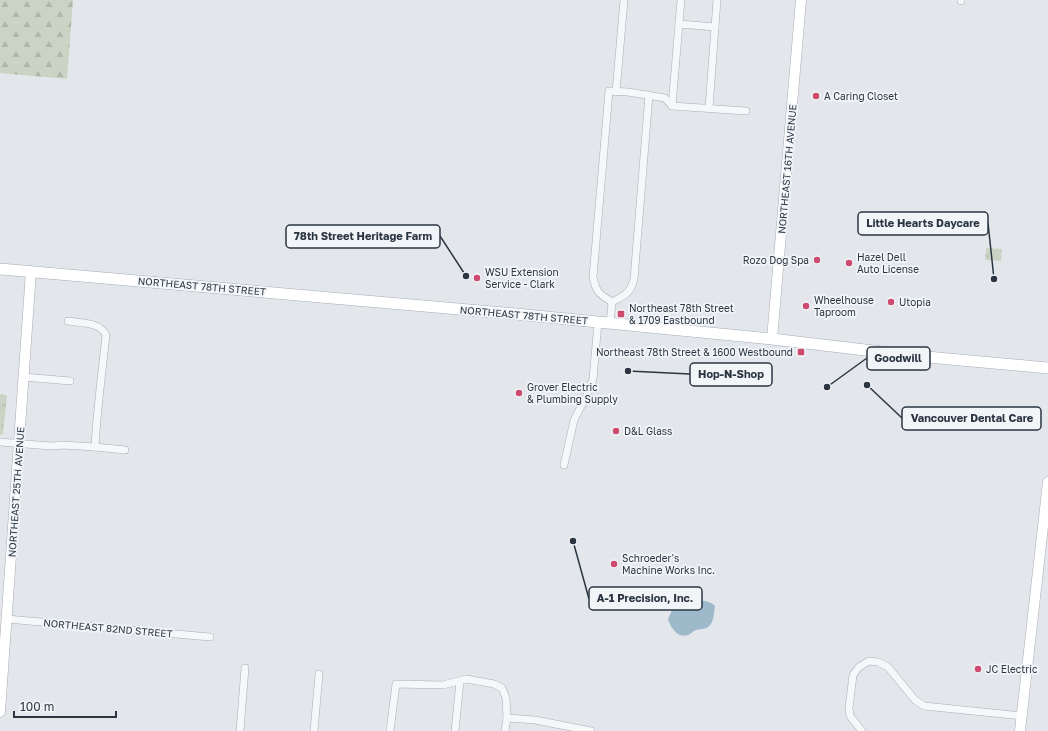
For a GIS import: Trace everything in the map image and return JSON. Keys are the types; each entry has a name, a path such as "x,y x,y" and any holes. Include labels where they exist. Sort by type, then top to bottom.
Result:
{"main road":[{"name":"NORTHEAST 78TH STREET","path":"0,269 598,322 772,339 916,356 1048,368"}],"street":[{"path":"616,92 624,0"},
{"path":"672,106 681,0"},
{"path":"709,108 717,0"},
{"name":"NORTHEAST 16TH AVENUE","path":"772,339 801,0"},
{"path":"679,24 715,27"},
{"path":"612,302 595,289 593,277 609,91 665,98 672,106 746,111"},
{"path":"612,302 625,295 632,289 634,279 649,96"},
{"name":"NORTHEAST 25TH AVENUE","path":"0,712 31,271"},
{"path":"610,324 612,302"},
{"path":"68,321 98,326 106,335 94,447"},
{"path":"564,465 574,420 587,395 593,379 598,322"},
{"path":"24,377 70,381"},
{"path":"0,442 125,450"},
{"path":"1020,731 1048,482"},
{"name":"NORTHEAST 82ND STREET","path":"7,619 210,637"},
{"path":"862,731 849,714 849,708 854,672 868,661 882,663 888,667 915,700 924,706 1022,716"},
{"path":"240,731 245,668"},
{"path":"314,731 319,674"},
{"path":"390,731 396,684 443,685 466,679 489,682 502,688 505,694 507,718 505,731"},
{"path":"455,731 460,681"},
{"path":"507,718 535,720 591,731"}],"green space":[{"path":"0,0 73,0 67,79 0,73"},
{"path":"986,248 1002,249 1001,261 985,260"},
{"path":"0,394 7,395 3,434 0,435"}],"water":[{"path":"685,600 705,601 715,606 711,623 707,628 696,630 689,635 684,636 675,632 668,619 672,609 678,603"}],"place":[{"name":"A Caring Closet","path":"816,96"},
{"name":"Rozo Dog Spa","path":"817,260"},
{"name":"Hazel Dell Auto License","path":"849,263"},
{"name":"78th Street Heritage Farm","path":"466,276"},
{"name":"WSU Extension Service - Clark","path":"477,278"},
{"name":"Little Hearts Daycare","path":"994,279"},
{"name":"Utopia","path":"891,302"},
{"name":"Wheelhouse Taproom","path":"806,306"},
{"name":"Northeast 78th Street & 1709 Eastbound","path":"621,314"},
{"name":"Northeast 78th Street & 1600 Westbound","path":"801,352"},
{"name":"Hop-N-Shop","path":"628,371"},
{"name":"Vancouver Dental Care","path":"867,385"},
{"name":"Goodwill","path":"827,387"},
{"name":"Grover Electric & Plumbing Supply","path":"519,393"},
{"name":"D&L Glass","path":"616,431"},
{"name":"A-1 Precision, Inc.","path":"573,541"},
{"name":"Schroeder's Machine Works Inc.","path":"614,564"},
{"name":"JC Electric","path":"978,669"}]}
